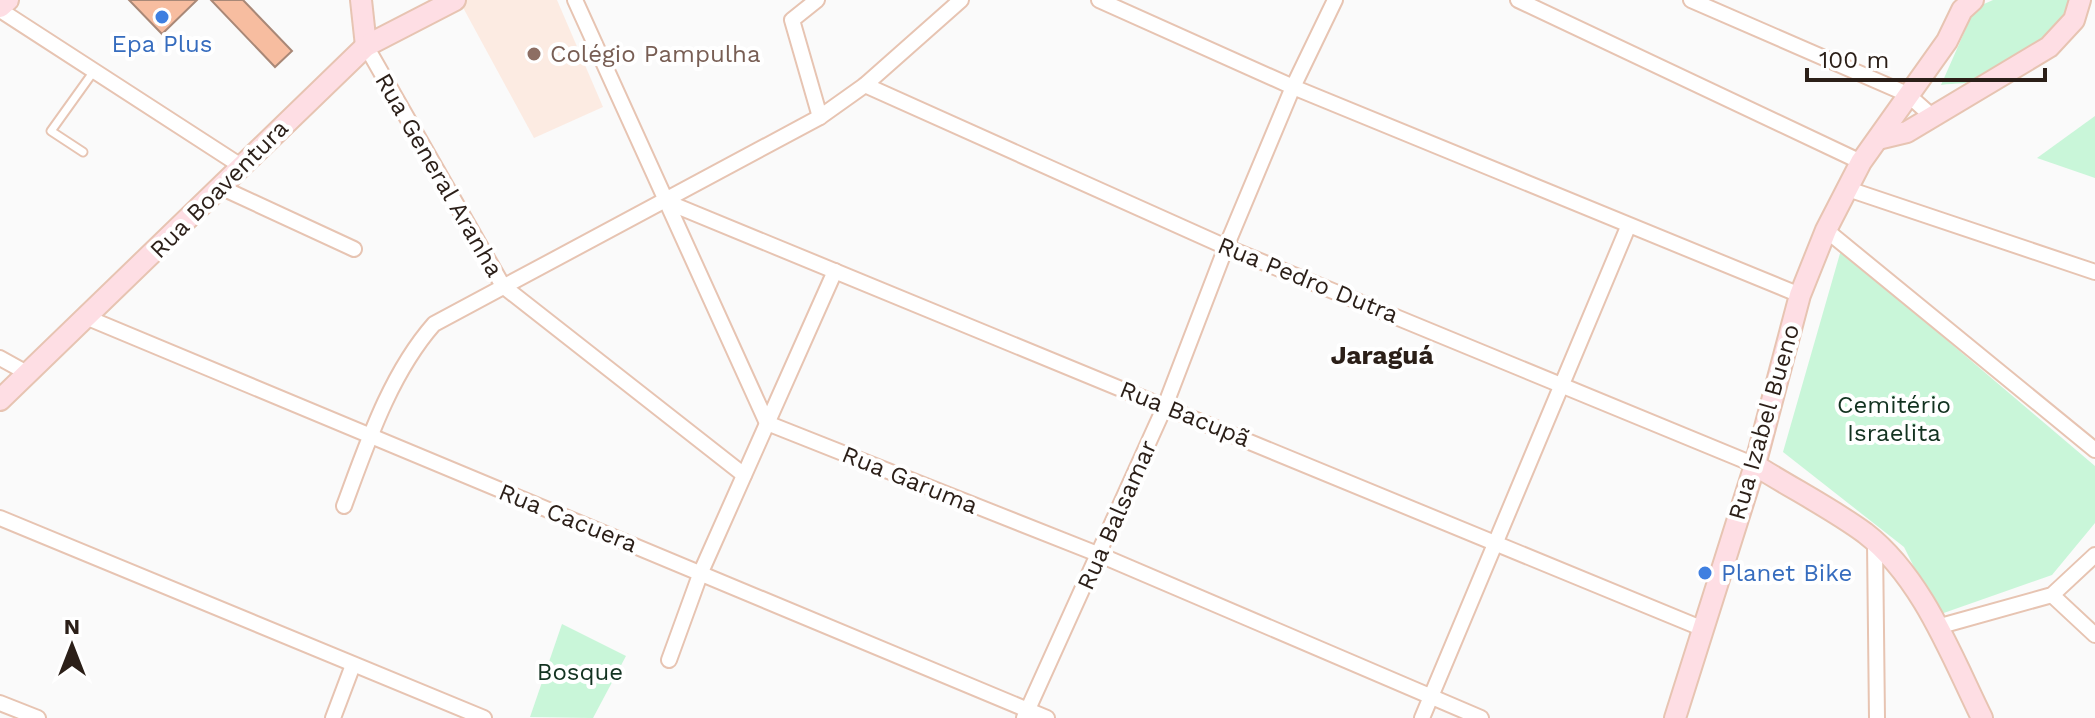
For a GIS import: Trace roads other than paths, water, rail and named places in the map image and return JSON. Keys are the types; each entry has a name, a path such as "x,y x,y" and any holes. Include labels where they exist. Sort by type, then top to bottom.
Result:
{"street":[{"path":"8,0 0,9 241,166"},
{"name":"Rua General Aranha","path":"361,0 366,46 503,286 744,475"},
{"name":"Rua Boaventura","path":"0,400 366,46 455,0"},
{"path":"575,0 767,423"},
{"path":"817,0 792,20 820,117"},
{"path":"344,506 370,437 415,346 434,324 667,202 820,117 865,85 961,0"},
{"path":"1099,0 1293,87 1800,295"},
{"name":"Rua Balsamar","path":"1026,714 1165,406 1226,247 1293,87 1335,0"},
{"path":"1518,0 1861,162"},
{"path":"1691,0 1907,94 1934,118"},
{"path":"1882,138 1907,132 1934,118 2049,47 2074,20 2080,0"},
{"name":"Rua Izabel Bueno","path":"1675,718 1755,465 1800,295 1826,230 1845,188 1861,162 1882,138 1907,94 1947,41 1964,3"},
{"name":"Rua Pedro Dutra","path":"865,85 1226,247 1755,465"},
{"path":"220,187 354,249"},
{"path":"1845,188 2095,272"},
{"name":"Rua Bacupã","path":"667,202 1701,628"},
{"path":"1422,718 1493,542 1628,227"},
{"path":"1826,230 2095,450"},
{"path":"669,660 701,572 835,271"},
{"name":"Rua Cacuera","path":"88,318 701,572 1026,714 1047,718"},
{"path":"0,358 27,373"},
{"name":"Rua Garuma","path":"767,423 1100,555 1481,718"},
{"path":"1755,465 1866,534 1908,579 1937,627 1982,718"},
{"path":"0,518 484,718"},
{"path":"1875,543 1877,718"},
{"path":"1937,627 2052,595 2095,555"},
{"path":"2052,595 2095,635"},
{"path":"333,718 353,665"},
{"path":"0,703 38,718"}],"lane":[{"path":"83,152 51,131 94,71"}],"place":[{"name":"Epa Plus","path":"162,17"},
{"name":"Colégio Pampulha","path":"534,54"},
{"name":"Planet Bike","path":"1705,573"}],"district":[{"name":"Jaraguá","path":"1382,355"}],"park label":[{"name":"Cemitério Israelita","path":"1894,419"},
{"name":"Bosque","path":"580,672"}]}
